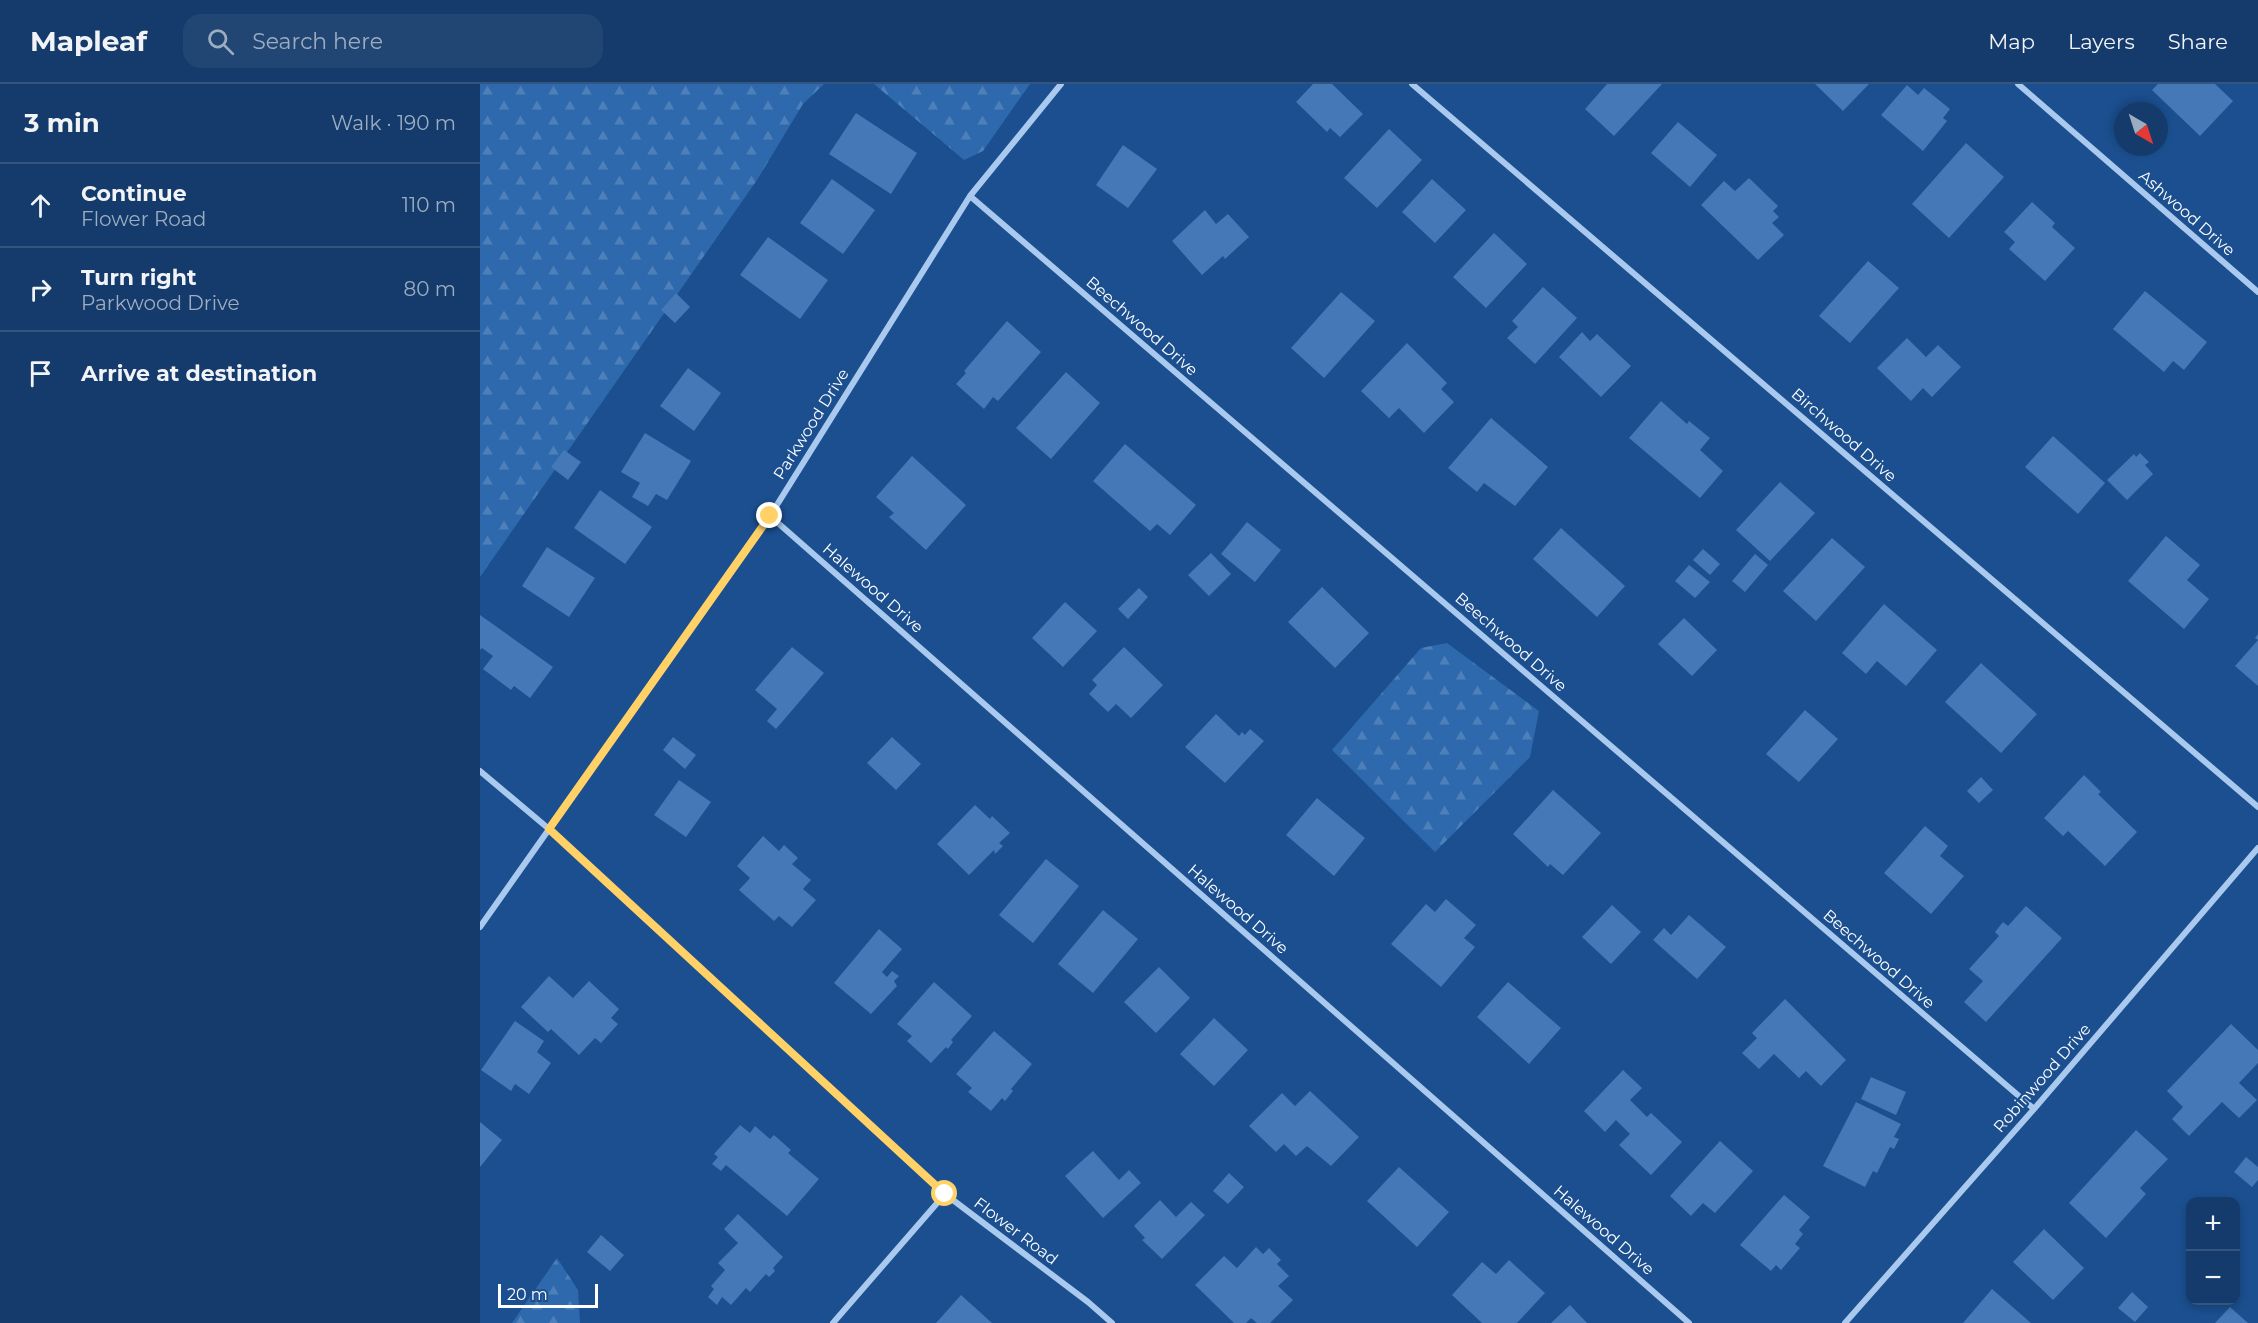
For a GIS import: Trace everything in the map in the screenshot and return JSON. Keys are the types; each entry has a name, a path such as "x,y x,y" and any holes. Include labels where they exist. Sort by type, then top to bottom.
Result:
{"street":[{"name":"Parkwood Drive","path":"480,927 770,516 970,196 1061,84"},
{"name":"Birchwood Drive","path":"1412,84 2258,807"},
{"name":"Ashwood Drive","path":"2018,84 2258,292"},
{"name":"Beechwood Drive","path":"970,196 2034,1109"},
{"name":"Halewood Drive","path":"770,516 1689,1323"},
{"name":"Flower Road","path":"480,771 549,829 945,1194 1089,1302 1112,1323"},
{"name":"Robinwood Drive","path":"1845,1323 2034,1109 2258,848"},
{"path":"833,1323 945,1194"}],"green space":[{"path":"480,84 824,84 803,104 757,180 480,577"},
{"path":"874,84 1030,84 983,151 964,160"},
{"path":"1447,643 1539,711 1530,757 1435,852 1332,750 1421,648"},
{"path":"557,1258 578,1290 580,1323 512,1323"}],"building":[{"path":"1313,84 1332,84 1363,114 1340,137 1330,128 1327,132 1296,102"},
{"path":"1607,84 1662,84 1614,136 1585,109"},
{"path":"1815,84 1869,84 1843,111"},
{"path":"2158,84 2215,84 2233,101 2200,136 2168,105 2168,102 2165,102 2152,90"},
{"path":"1907,85 1918,95 1924,88 1950,109 1943,118 1947,121 1923,151 1881,115"},
{"path":"856,113 917,153 891,194 829,154"},
{"path":"1678,122 1717,155 1690,187 1651,153"},
{"path":"1389,129 1422,160 1377,208 1344,178"},
{"path":"1966,143 2004,177 1949,238 1912,204"},
{"path":"1123,145 1157,169 1128,208 1096,185"},
{"path":"1749,178 1778,206 1773,211 1779,217 1772,223 1784,235 1758,260 1701,205 1724,181 1735,191"},
{"path":"832,179 875,210 843,254 800,223"},
{"path":"1432,179 1466,210 1435,243 1402,212"},
{"path":"2032,202 2055,223 2052,227 2075,248 2045,281 2009,249 2015,242 2004,232"},
{"path":"1205,210 1216,224 1228,214 1249,237 1225,259 1223,256 1202,275 1172,241"},
{"path":"1494,233 1527,264 1486,308 1453,277"},
{"path":"768,237 828,280 800,319 740,275"},
{"path":"1868,261 1899,288 1850,343 1819,316"},
{"path":"1543,287 1577,318 1535,364 1507,338 1518,327 1512,321"},
{"path":"2145,291 2207,342 2184,370 2173,361 2164,372 2113,329"},
{"path":"1341,292 1375,321 1324,378 1291,348"},
{"path":"676,293 690,307 675,323 661,310"},
{"path":"1007,321 1041,352 998,401 993,397 984,409 956,384 966,373 964,371"},
{"path":"1582,332 1590,341 1597,334 1631,366 1601,397 1559,357"},
{"path":"1907,338 1926,357 1938,345 1961,367 1932,397 1923,388 1911,401 1877,368"},
{"path":"1407,343 1447,383 1441,389 1454,402 1424,433 1399,408 1389,418 1361,391"},
{"path":"688,368 721,393 694,431 660,406"},
{"path":"1066,372 1100,403 1051,459 1016,428"},
{"path":"1661,401 1687,424 1689,421 1710,438 1700,450 1723,471 1700,498 1629,438"},
{"path":"1491,418 1548,467 1515,506 1484,483 1477,492 1448,468"},
{"path":"645,433 691,461 667,500 656,494 648,506 632,497 640,483 621,472"},
{"path":"2053,436 2105,483 2078,514 2025,467"},
{"path":"1125,444 1196,505 1170,535 1157,524 1150,531 1093,481"},
{"path":"564,450 581,462 568,480 551,467"},
{"path":"2140,453 2149,462 2145,465 2153,474 2127,500 2107,480 2134,454 2136,457"},
{"path":"912,456 966,505 926,550 889,517 894,513 876,497"},
{"path":"1780,482 1815,513 1770,561 1736,530"},
{"path":"600,490 652,527 625,564 574,528"},
{"path":"1247,522 1281,550 1255,582 1221,554"},
{"path":"1561,528 1625,586 1597,617 1533,559"},
{"path":"2166,536 2200,565 2187,580 2209,599 2184,629 2128,581"},
{"path":"1832,538 1865,567 1816,621 1783,591"},
{"path":"547,547 595,578 569,617 522,586"},
{"path":"1703,549 1720,564 1710,575 1693,560"},
{"path":"1211,553 1231,574 1209,596 1188,575"},
{"path":"1755,554 1768,565 1745,592 1732,581"},
{"path":"1689,565 1710,582 1695,598 1675,581"},
{"path":"1322,587 1369,633 1335,668 1288,622"},
{"path":"1139,588 1148,597 1128,619 1118,609"},
{"path":"1065,602 1097,631 1063,667 1032,638"},
{"path":"1884,604 1937,650 1906,686 1877,661 1866,674 1842,653"},
{"path":"480,615 553,667 530,698 514,686 511,690 483,669 493,656 482,648 480,650"},
{"path":"1684,618 1717,650 1692,676 1658,644"},
{"path":"2258,640 2258,686 2235,666"},
{"path":"792,647 824,673 776,729 767,721 777,709 755,690"},
{"path":"1124,647 1163,685 1131,718 1116,704 1108,712 1089,694 1097,685 1092,680"},
{"path":"1981,663 2037,714 2001,753 1945,702"},
{"path":"1805,710 1838,739 1799,782 1766,754"},
{"path":"1216,714 1239,736 1242,732 1245,735 1250,729 1264,741 1225,783 1185,747"},
{"path":"673,737 696,755 685,769 663,750"},
{"path":"892,737 921,764 896,790 867,763"},
{"path":"2084,775 2101,792 2098,794 2137,832 2105,866 2068,831 2063,836 2044,818"},
{"path":"1981,777 1993,790 1979,803 1967,791"},
{"path":"679,780 711,802 686,837 654,815"},
{"path":"1553,790 1601,833 1563,875 1550,864 1548,867 1513,834"},
{"path":"1317,798 1365,838 1334,876 1286,835"},
{"path":"975,805 990,819 992,816 1010,833 999,843 1003,846 995,854 994,850 969,875 937,844"},
{"path":"1925,826 1948,846 1940,856 1964,876 1931,914 1884,873"},
{"path":"763,836 779,851 784,845 798,858 792,864 811,880 803,889 816,900 792,927 779,916 774,921 739,890 750,878 737,866"},
{"path":"1046,859 1079,886 1033,943 999,915"},
{"path":"1446,899 1476,925 1464,938 1475,947 1441,987 1391,944 1426,904 1435,912"},
{"path":"1612,905 1641,932 1611,964 1582,937"},
{"path":"2026,906 2062,938 1986,1022 1964,1002 1983,981 1969,969 1999,936 1995,932 2003,922 2008,926"},
{"path":"1103,910 1138,939 1093,993 1058,964"},
{"path":"1689,915 1726,947 1697,979 1653,940 1664,928 1671,935"},
{"path":"879,929 902,949 882,972 887,977 892,971 899,976 894,981 897,986 871,1014 834,983"},
{"path":"1159,967 1190,998 1156,1033 1124,1002"},
{"path":"549,976 573,998 589,981 619,1009 611,1018 618,1024 601,1043 595,1038 579,1055 551,1029 548,1032 521,1007"},
{"path":"934,982 972,1016 951,1040 953,1042 948,1049 946,1047 931,1063 907,1041 912,1036 897,1024"},
{"path":"1508,982 1561,1028 1529,1064 1477,1017"},
{"path":"1785,999 1846,1060 1821,1086 1806,1071 1799,1078 1774,1054 1759,1069 1742,1053 1757,1038 1752,1033"},
{"path":"1214,1018 1248,1050 1214,1086 1180,1054"},
{"path":"515,1021 544,1041 537,1052 551,1063 529,1094 515,1084 511,1091 481,1070"},
{"path":"2231,1024 2258,1050 2258,1063 2239,1083 2257,1100 2239,1118 2222,1102 2189,1136 2172,1119 2183,1107 2167,1091"},
{"path":"994,1031 1032,1064 1011,1089 1013,1091 1005,1101 1002,1098 991,1111 968,1092 972,1088 956,1074"},
{"path":"1623,1070 1642,1088 1630,1100 1647,1117 1651,1113 1682,1142 1651,1175 1619,1145 1630,1134 1616,1120 1605,1132 1584,1111"},
{"path":"1871,1077 1906,1092 1896,1115 1861,1099"},
{"path":"1310,1091 1359,1137 1331,1166 1307,1146 1296,1156 1284,1144 1276,1152 1249,1126 1282,1093 1295,1106"},
{"path":"1856,1102 1901,1124 1894,1137 1899,1139 1894,1149 1890,1147 1877,1173 1873,1171 1865,1187 1823,1166"},
{"path":"480,1122 502,1140 480,1167"},
{"path":"740,1125 750,1133 755,1126 770,1139 774,1135 791,1150 788,1153 819,1179 787,1216 726,1165 721,1171 712,1164 718,1157 714,1154"},
{"path":"2136,1130 2168,1159 2140,1188 2146,1194 2106,1238 2069,1203"},
{"path":"1720,1141 1753,1171 1715,1213 1703,1203 1691,1216 1670,1196"},
{"path":"1093,1151 1119,1180 1129,1170 1141,1183 1103,1218 1065,1176"},
{"path":"2246,1157 2258,1167 2258,1180 2252,1187 2234,1172"},
{"path":"1399,1167 1449,1212 1417,1247 1367,1201"},
{"path":"1229,1173 1244,1187 1228,1204 1213,1191"},
{"path":"1784,1195 1810,1217 1799,1230 1803,1234 1795,1244 1800,1248 1781,1270 1776,1265 1771,1271 1740,1245"},
{"path":"1160,1200 1176,1217 1191,1202 1205,1215 1162,1259 1142,1240 1145,1238 1134,1226"},
{"path":"738,1214 783,1257 773,1268 775,1271 769,1277 766,1274 750,1292 746,1288 731,1305 722,1297 717,1305 708,1297 714,1289 711,1286 725,1270 718,1263 738,1243 724,1229"},
{"path":"2044,1229 2084,1268 2053,1300 2013,1262"},
{"path":"601,1235 624,1255 610,1271 587,1252"},
{"path":"1256,1247 1263,1254 1269,1248 1281,1260 1277,1264 1289,1276 1278,1286 1293,1300 1270,1323 1257,1323 1251,1318 1246,1323 1234,1323 1195,1285 1224,1256 1237,1268"},
{"path":"1509,1260 1545,1293 1517,1323 1482,1323 1452,1295 1482,1262 1496,1274"},
{"path":"1992,1289 2031,1323 1963,1323"},
{"path":"2132,1292 2148,1307 2135,1322 2118,1308"},
{"path":"961,1295 992,1323 936,1323"},
{"path":"1570,1305 1587,1323 1551,1323"},
{"path":"2230,1307 2248,1323 2215,1323"}],"route":[{"path":"770,516 549,829 945,1194"}]}
